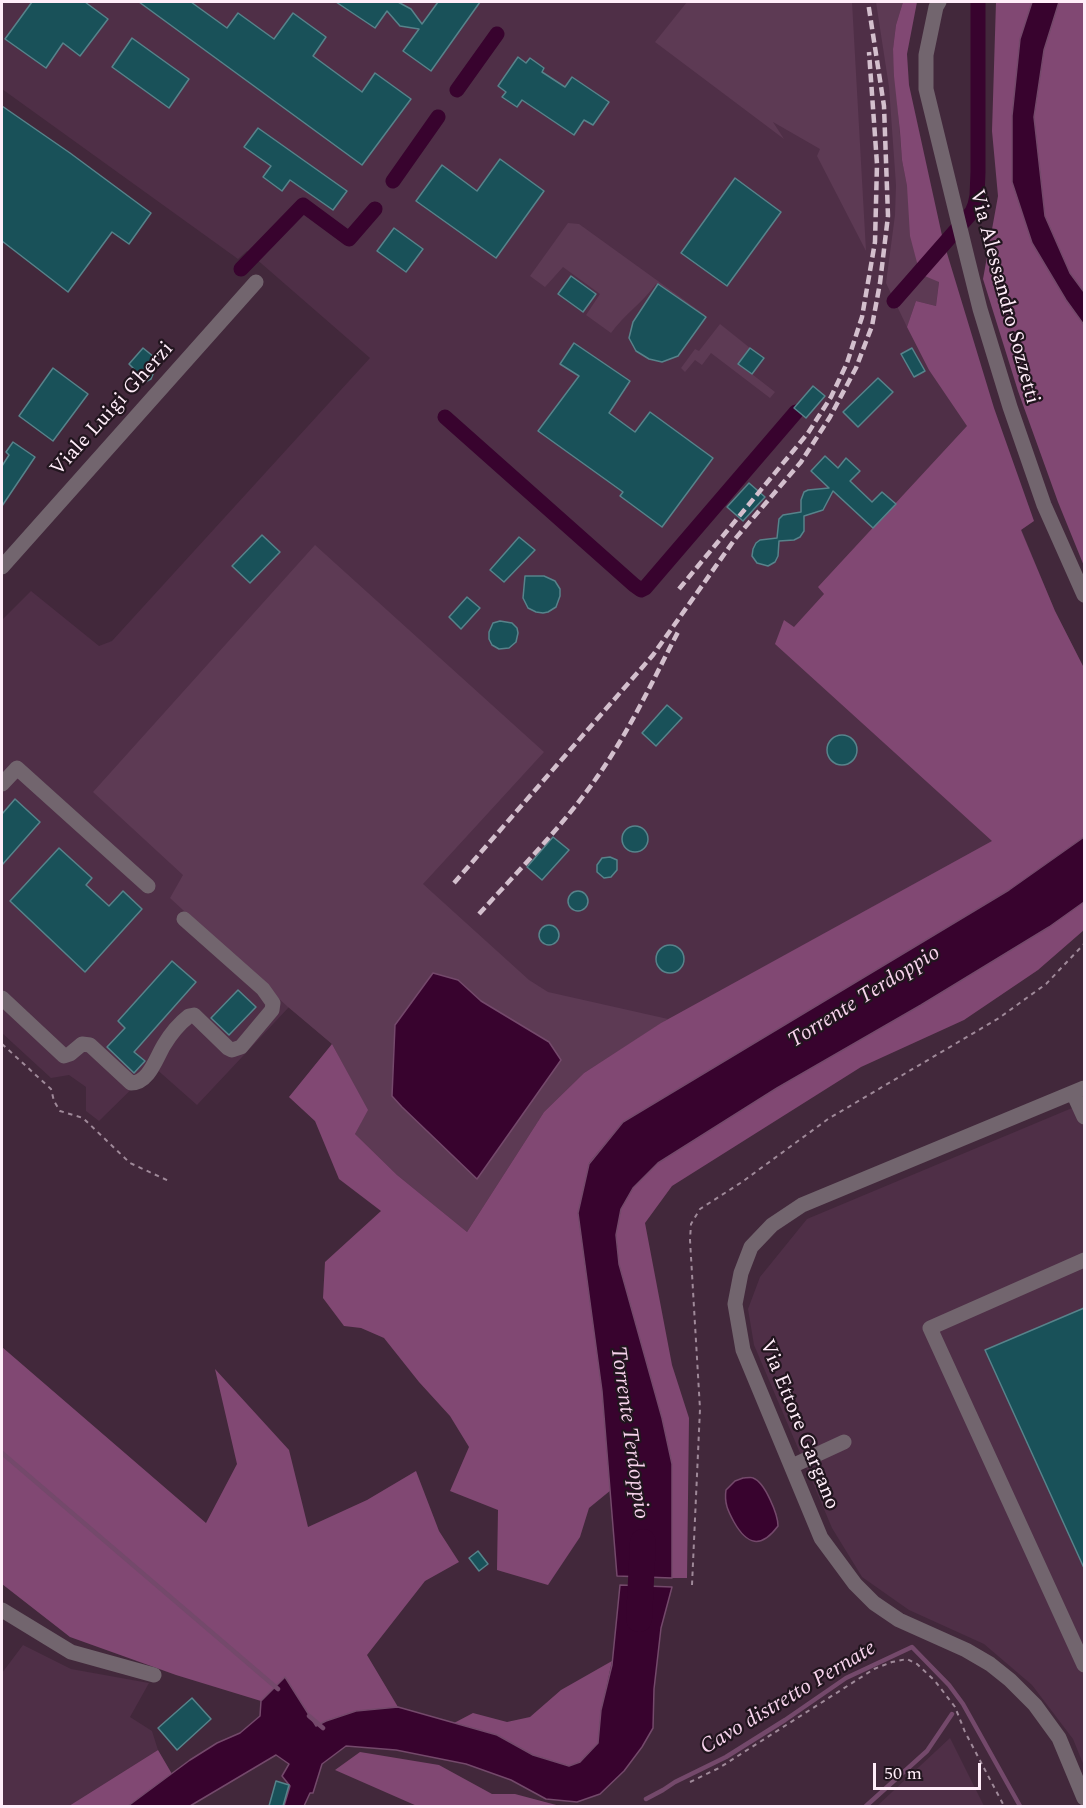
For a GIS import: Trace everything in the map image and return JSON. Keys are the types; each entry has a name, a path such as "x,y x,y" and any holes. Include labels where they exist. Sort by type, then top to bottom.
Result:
{"street":[{"name":"Via Alessandro Sozzetti","path":"937,3 926,55 926,88 980,309 1010,407 1044,505 1084,595"},
{"name":"Viale Luigi Gherzi","path":"2,567 256,282"},
{"path":"2,784 17,768 148,886"},
{"path":"2,998 64,1056 82,1044 90,1045 131,1083 141,1080 156,1061 164,1045 189,1016 194,1016 228,1048 237,1049 272,1010 273,1003 263,989 184,919"},
{"path":"1079,1091 1084,1117"},
{"name":"Via Ettore Gargano","path":"1079,1091 802,1205 772,1225 751,1247 741,1273 735,1304 743,1350 821,1538 855,1584 874,1603 899,1620 966,1650 990,1664 1010,1680 1035,1705 1059,1738 1084,1798"},
{"path":"1084,1260 930,1328 1084,1665"},
{"path":"792,1466 844,1442"},
{"path":"2,1610 71,1653 154,1675"}],"path":[{"path":"2,1044 51,1089 60,1111 83,1118 130,1163 171,1182"},
{"path":"690,1782 719,1768 874,1669 907,1659 922,1667 944,1690 955,1707 965,1732 1004,1806"}],"shaded area":[{"path":"2,2 903,2 893,49 1008,497 1055,611 1084,668 1082,793 661,1023 584,1073 544,1112 455,1251 289,1097 332,1044 289,1007 197,1105 154,1067 99,1121 86,1111 86,1087 69,1075 51,1078 2,1033 2,620 31,591 99,646 112,641 370,358 247,251 238,259 2,89"},
{"path":"687,2 852,2 866,251 817,156 820,149 773,122 784,139 655,42"},
{"path":"876,2 903,2 896,25 893,49 902,160 907,186 939,281 936,306 916,301 907,327 886,283 895,215 896,185 889,87"},
{"path":"903,2 917,2 907,54 909,85 943,240 994,408 1034,521 1021,530 1055,611 1084,668 1084,837 1009,890 623,1122 589,1163 602,1391 611,1490 589,1508 580,1537 548,1585 497,1570 498,1510 450,1491 469,1447 450,1416 384,1338 361,1328 344,1326 323,1298 325,1262 381,1211 339,1179 315,1121 289,1097 332,1044 368,1110 355,1134 397,1175 467,1232 544,1112 584,1073 661,1023 992,841 775,644 784,620 794,627 824,594 818,587 967,426 929,370 907,327 916,301 936,306 939,282 920,274 910,236 893,49 896,25"},
{"path":"996,2 1032,2 1020,40 1012,116 1012,182 1066,300 1084,325 1084,566 1018,391 983,279 998,196 992,131"},
{"path":"1059,2 1084,2 1084,292 1070,273 1045,216 1034,117 1044,50"},
{"path":"568,223 579,224 705,315 704,317 656,284 611,333 586,315 600,294 563,267 545,287 530,276"},
{"path":"720,324 750,348 739,364 775,392 770,398 711,353 702,365 695,360 685,372 681,368 695,349 699,351"},
{"path":"315,545 544,752 423,884 529,980 548,992 668,1019 584,1073 544,1112 467,1232 397,1175 355,1134 367,1110 332,1044 288,1007 170,898 183,875 93,792","holes":["458,980 481,1001 549,1042 477,1179 392,1096 395,1025"]},
{"path":"1084,902 1084,930 1038,970 964,1020 861,1067 672,1186 645,1223 672,1365 689,1418 687,1578 672,1578 672,1464 662,1418 619,1264 616,1235 621,1209 633,1188 658,1163 777,1088 921,1005 1049,927"},
{"path":"1084,1103 1084,1766 1073,1739 1032,1685 984,1644 909,1610 862,1577 832,1528 754,1345 748,1309 760,1277 807,1219"},
{"path":"2,1347 206,1523 237,1464 215,1369 289,1450 308,1527 367,1500 416,1471 439,1531 459,1562 425,1581 367,1655 398,1707 346,1715 316,1726 285,1677 261,1701 176,1675 70,1637 2,1584"},
{"path":"23,1645 71,1669 149,1683 130,1717 152,1731 158,1750 69,1806 2,1806 2,1673"},
{"path":"612,1661 602,1707 598,1743 580,1762 569,1766 533,1755 497,1735 454,1723 473,1713 507,1722 530,1717 561,1690"},
{"path":"950,1738 984,1806 877,1806"},
{"path":"158,1750 172,1774 128,1806 69,1806"},
{"path":"360,1752 439,1765 492,1794 515,1794 560,1806 417,1806 335,1770"}],"water":[{"path":"1032,2 1059,2 1044,50 1034,117 1045,216 1070,273 1084,292 1084,325 1066,300 1032,243 1012,182 1012,116 1020,39"},
{"path":"1084,837 1084,902 1049,927 921,1005 777,1088 658,1163 633,1188 621,1209 616,1235 619,1264 662,1418 672,1464 672,1578 617,1576 602,1391 578,1213 589,1164 623,1122 1009,890"},
{"path":"433,973 458,980 481,1001 549,1042 561,1060 477,1179 392,1096 395,1025"},
{"path":"743,1478 758,1481 770,1499 776,1514 778,1526 760,1541 744,1536 727,1507 726,1490 735,1481"},
{"path":"620,1585 672,1587 661,1628 654,1689 653,1728 624,1771 600,1794 577,1802 546,1799 511,1780 466,1764 396,1750 346,1746 322,1764 313,1793 310,1793 304,1806 284,1806 290,1786 282,1776 289,1764 276,1755 190,1806 128,1806 190,1760 217,1743 240,1733 260,1716 261,1701 285,1677 316,1726 356,1711 398,1707 497,1735 533,1755 569,1766 580,1762 598,1743 601,1710 612,1665"}],"building":[{"path":"32,2 85,2 108,19 80,56 63,43 46,68 5,39"},
{"path":"139,2 191,2 227,28 238,13 274,39 293,13 326,37 313,56 362,92 375,73 411,99 362,165"},
{"path":"336,2 398,2 411,9 422,24 438,2 480,2 431,71 403,51 419,29 400,26 387,11 375,28"},
{"path":"132,38 189,79 169,108 112,67"},
{"path":"518,57 526,63 530,58 544,68 542,72 565,87 572,77 609,102 593,125 584,120 574,135 522,100 517,107 502,97 506,92 498,86"},
{"path":"2,106 151,213 129,244 112,232 68,292 2,241"},
{"path":"258,128 347,191 333,210 290,180 282,191 263,177 271,166 244,147"},
{"path":"500,159 544,191 496,258 416,201 442,165 477,191"},
{"path":"735,178 781,212 727,286 681,253"},
{"path":"394,228 423,249 406,272 377,251"},
{"path":"571,276 596,294 583,312 558,294"},
{"path":"658,284 706,317 678,356 662,362 649,359 636,351 629,338 633,322"},
{"path":"574,343 630,381 609,413 635,432 650,412 713,458 662,527 620,496 623,492 538,431 579,376 560,364"},
{"path":"143,348 159,361 153,369 151,379 145,382 136,377 134,369 129,364"},
{"path":"750,348 764,358 752,374 738,364"},
{"path":"912,348 925,371 914,377 901,354"},
{"path":"53,368 88,394 53,441 19,416"},
{"path":"878,378 893,392 858,427 843,412"},
{"path":"813,386 825,396 806,418 794,408"},
{"path":"13,442 35,457 2,506 2,466 9,455 6,452"},
{"path":"825,456 838,468 846,458 860,471 850,481 872,502 882,492 896,504 873,528 833,491 823,510 804,516 804,531 800,537 794,540 779,541 778,556 775,562 768,566 757,563 752,556 756,543 760,540 777,538 779,519 783,515 801,512 804,492 829,488 811,471"},
{"path":"749,483 765,497 743,521 727,507"},
{"path":"262,535 280,552 250,583 232,566"},
{"path":"519,537 535,550 504,582 490,570"},
{"path":"525,576 544,576 555,581 560,589 556,607 543,613 528,608 523,598"},
{"path":"467,597 480,608 461,629 449,617"},
{"path":"500,621 512,623 517,628 516,642 509,648 499,649 492,645 489,639 493,623"},
{"path":"667,705 682,718 656,746 642,733"},
{"path":"842,735 853,739 857,750 853,761 842,765 831,761 827,750 831,739"},
{"path":"15,799 40,822 2,865 2,814"},
{"path":"635,826 644,830 648,839 644,848 635,852 626,848 622,839 626,830"},
{"path":"553,837 569,850 542,880 527,867"},
{"path":"59,848 92,878 86,885 109,906 123,891 142,909 85,972 10,901"},
{"path":"610,857 617,860 617,870 611,877 604,878 597,872 597,865 602,858"},
{"path":"574,891 582,891 588,897 588,905 582,911 574,911 568,905 568,897"},
{"path":"549,925 556,928 559,935 556,942 549,945 542,942 539,935 542,928"},
{"path":"670,945 680,949 684,959 680,969 670,973 660,969 656,959 660,949"},
{"path":"172,961 196,982 134,1052 145,1061 134,1073 107,1047 125,1028 118,1021"},
{"path":"238,990 256,1007 229,1035 211,1018"},
{"path":"1084,1308 1084,1568 985,1350"},
{"path":"478,1551 488,1564 479,1571 469,1558"},
{"path":"192,1698 211,1719 177,1750 158,1728"},
{"path":"276,1781 289,1785 283,1806 269,1806"}],"waterway":[{"path":"894,301 972,212 975,205 978,172 978,2"},
{"path":"457,90 497,34"},
{"path":"393,181 438,117"},
{"path":"241,269 303,205 349,239 375,209"},
{"path":"445,417 641,590 796,412"},
{"path":"2,1453 278,1689"},
{"name":"Torrente Terdoppio","path":"639,1619 643,1542"},
{"name":"Cavo distretto Pernate","path":"646,1799 726,1757 846,1678 912,1647 949,1685 963,1704"},
{"name":"Cavo distretto Pernate","path":"963,1704 1020,1806"},
{"name":"Cavo distretto Pernate","path":"866,1806 927,1751 952,1714"},
{"path":"309,1716 323,1728"}],"railway":[{"path":"454,883 653,655 735,539 801,462 830,417 856,368 872,326 888,216 884,106 868,2"},
{"path":"679,589 808,433 831,397 847,363 862,317 875,242 877,164 869,52"},
{"path":"479,914 554,832 595,780 629,726 678,632"}]}
